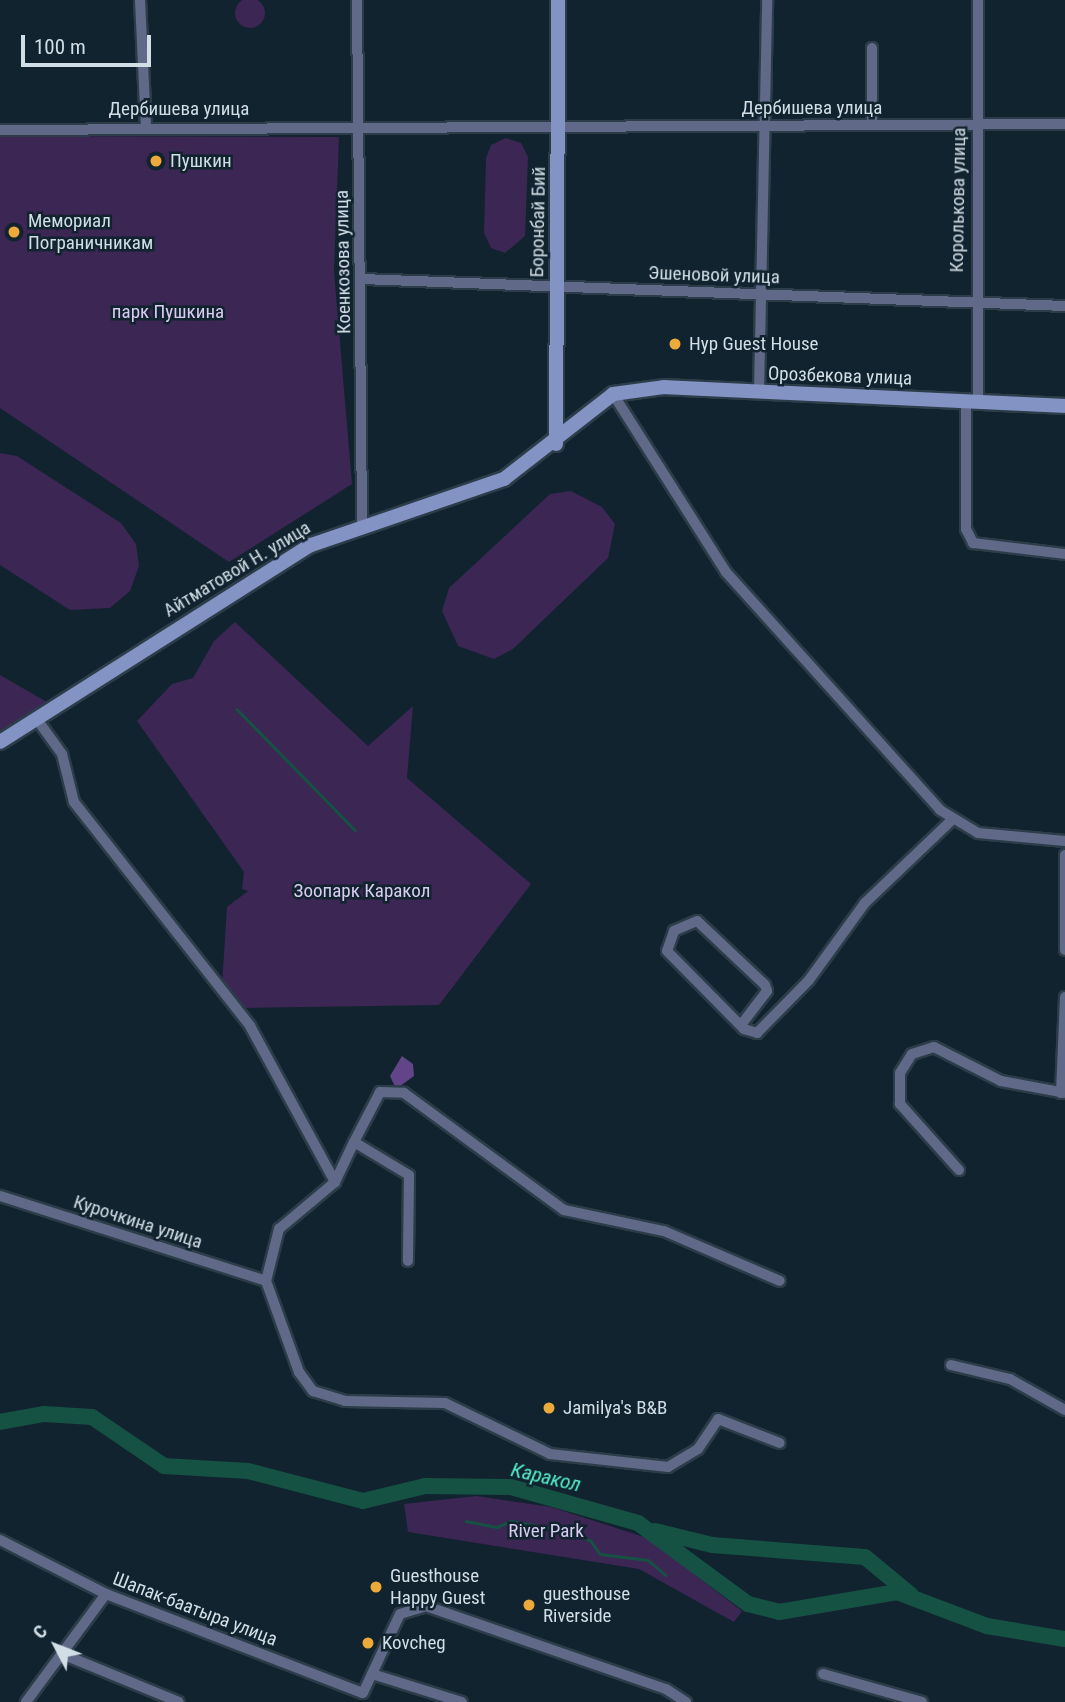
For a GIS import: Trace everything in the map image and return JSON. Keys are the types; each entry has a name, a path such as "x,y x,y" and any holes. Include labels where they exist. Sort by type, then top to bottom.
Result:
{"main road":[{"name":"Боронбай Бий","path":"556,444 558,0"},
{"name":"Орозбекова улица","path":"613,394 664,387 1065,406"},
{"name":"Айтматовой Н. улица","path":"0,742 311,545 362,523 504,479 556,444 613,394"}],"street":[{"path":"140,0 146,125"},
{"name":"Коенкозова улица","path":"357,0 362,279 362,523"},
{"path":"759,392 767,0"},
{"name":"Королькова улица","path":"978,0 972,400 966,529 973,543 1065,554"},
{"path":"872,48 872,125"},
{"name":"Дербишева улица","path":"0,130 146,125 358,128 558,122 764,126 1065,124"},
{"name":"Эшеновой улица","path":"362,279 1065,306"},
{"path":"613,394 726,572 953,820 1001,837 1065,841"},
{"path":"36,718 62,754 74,802 250,1026 335,1182"},
{"path":"741,1025 767,991 765,985 697,921 684,923 668,939 667,951 741,1025 750,1032 764,1030 829,955 842,928 953,820"},
{"path":"1065,855 1065,950"},
{"path":"959,1170 900,1104 900,1073 912,1054 934,1046 1001,1081 1063,1093 1065,997"},
{"path":"779,1443 718,1419 698,1450 668,1467 550,1454 445,1403 345,1401 313,1391 299,1372 266,1281 279,1229 335,1182 380,1092 404,1093 564,1210 664,1231 780,1281"},
{"path":"354,1142 409,1175 408,1261"},
{"name":"Курочкина улица","path":"0,1196 266,1281"},
{"path":"951,1364 1010,1379 1065,1410"},
{"name":"Шапак-баатыра улица","path":"0,1540 106,1594 362,1698 400,1614 426,1606 666,1689 686,1702"},
{"path":"26,1702 106,1594"},
{"path":"62,1654 179,1702"},
{"path":"372,1674 462,1702"},
{"path":"823,1674 922,1702"}],"green space":[{"path":"250,-2 261,2 265,13 261,24 250,28 239,24 235,13 239,2"},
{"name":"парк Пушкина","path":"0,136 339,137 334,271 352,484 229,562 0,408"},
{"path":"506,138 521,143 528,157 525,236 505,253 491,248 484,233 486,158 491,145"},
{"path":"0,453 17,456 121,523 136,544 139,566 130,591 110,608 70,610 0,565"},
{"path":"571,491 602,507 615,524 608,558 513,649 494,659 458,646 442,611 449,588 550,494"},
{"name":"Зоопарк Каракол","path":"235,622 368,746 413,706 407,778 531,884 439,1005 242,1008 222,985 227,907 248,891 242,889 244,872 137,721 172,684 193,678 214,641"},
{"path":"0,675 47,702 0,733"},
{"name":"River Park","path":"476,1496 551,1507 647,1538 742,1611 734,1622 639,1569 408,1532 404,1504"}],"shaded area":[{"path":"402,1056 413,1064 414,1076 396,1089 390,1076"}],"waterway":[{"path":"237,709 355,830"},
{"name":"Каракол","path":"0,1422 44,1414 92,1417 164,1466 248,1471 363,1501 425,1486 511,1487 638,1523 748,1604 779,1612 897,1592 987,1626 1065,1639"},
{"path":"466,1521 497,1527 511,1521 569,1531 591,1541 600,1554 648,1560 666,1575"},
{"path":"655,1531 712,1545 865,1557 911,1595"}],"place":[{"name":"Пушкин","path":"156,161"},
{"name":"Мемориал Пограничникам","path":"14,232"},
{"name":"Нур Guest House","path":"675,344"},
{"name":"Jamilya's B&B","path":"549,1408"},
{"name":"Guesthouse Happy Guest","path":"376,1587"},
{"name":"guesthouse Riverside","path":"529,1605"},
{"name":"Kovcheg","path":"368,1643"}]}
